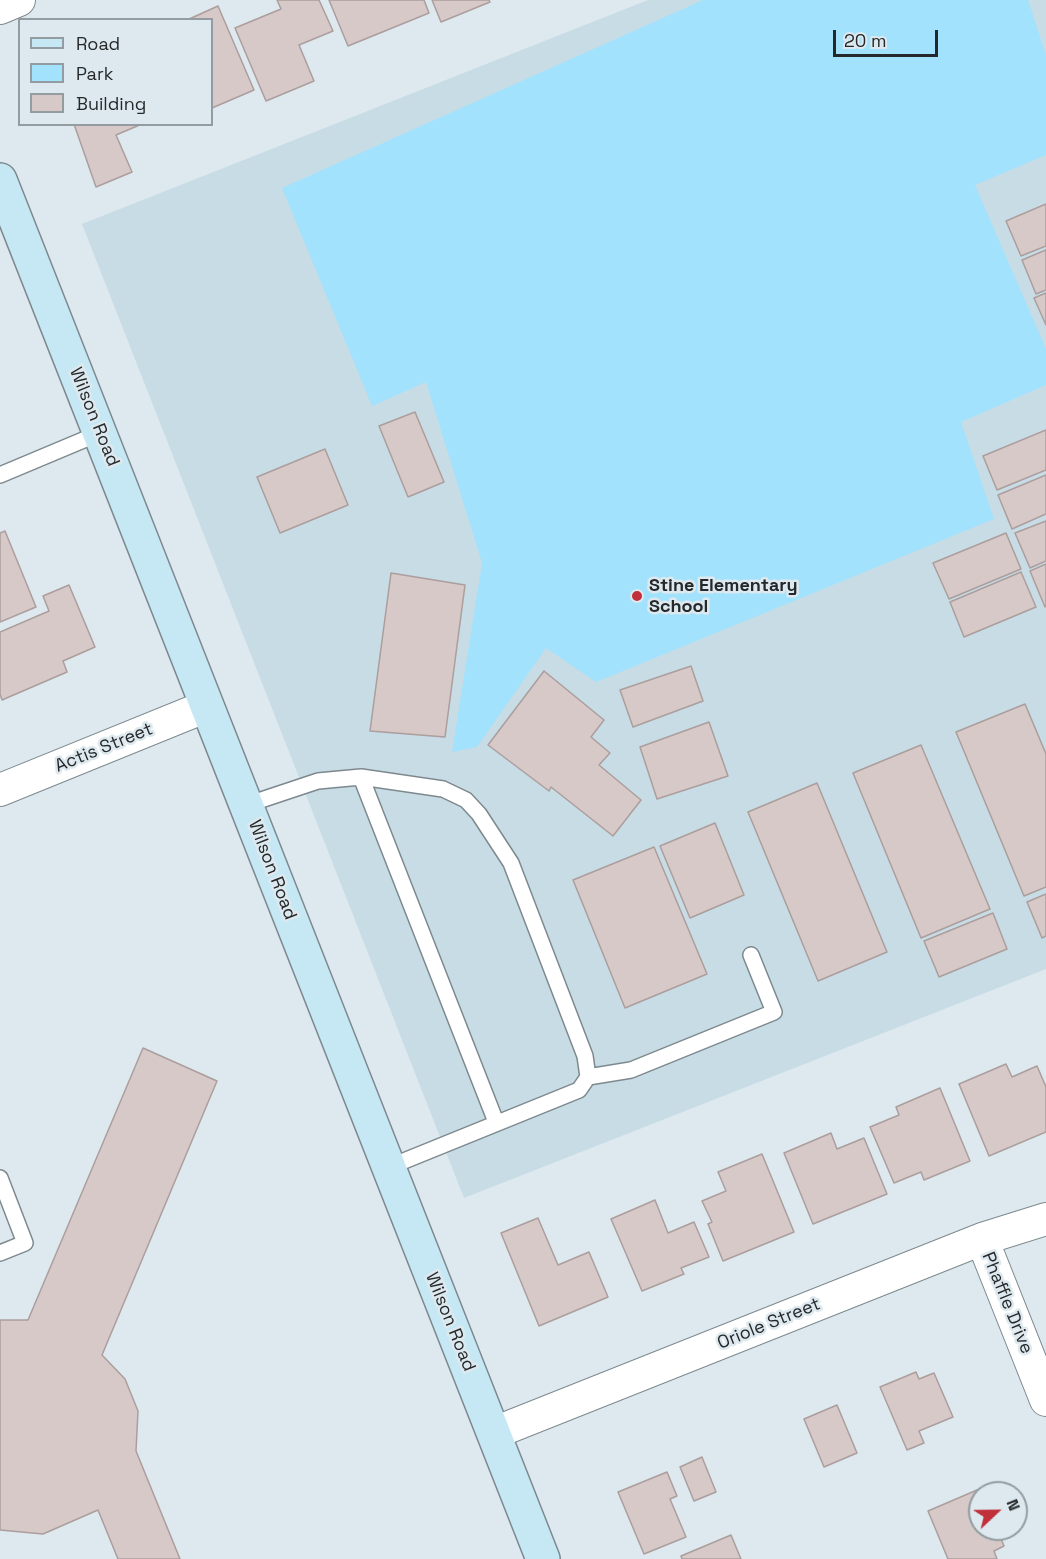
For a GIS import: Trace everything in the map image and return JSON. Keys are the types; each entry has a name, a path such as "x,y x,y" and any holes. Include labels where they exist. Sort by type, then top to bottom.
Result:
{"street":[{"path":"0,8 19,0"},
{"name":"Wilson Road","path":"0,180 543,1559"},
{"name":"Actis Street","path":"0,790 207,706"},
{"name":"Oriole Street","path":"494,1432 982,1239 1046,1220"},
{"name":"Phaffle Drive","path":"982,1239 1046,1400"}],"lane":[{"path":"0,475 100,433"},
{"path":"361,777 496,1122"},
{"path":"246,805 318,781 361,777 443,789 466,800 479,814 511,863 585,1056 588,1077 579,1090 389,1167"},
{"path":"588,1077 631,1070 774,1012 751,955"},
{"path":"0,1178 25,1244 0,1253"}],"shaded area":[{"name":"Stine Elementary School","path":"648,0 1046,0 1046,969 464,1198 82,224"}],"green space":[{"path":"703,0 1028,0 1046,55 1046,155 975,185 1046,349 1046,385 961,422 994,519 596,682 546,648 477,747 452,752 482,563 426,382 372,406 282,188"}],"building":[{"path":"277,0 319,0 333,31 299,45 314,81 266,101 235,28 281,9"},
{"path":"329,0 424,0 429,13 348,46"},
{"path":"432,0 489,0 490,2 441,22"},
{"path":"218,6 254,90 213,108 213,18 191,18"},
{"path":"75,126 137,126 116,135 132,172 96,187"},
{"path":"1046,204 1046,246 1021,256 1006,221"},
{"path":"1046,250 1046,290 1036,294 1022,260"},
{"path":"1046,293 1046,325 1034,298"},
{"path":"415,412 444,482 408,497 379,426"},
{"path":"1046,430 1046,470 997,490 983,456"},
{"path":"325,449 348,505 280,533 257,477"},
{"path":"1046,475 1046,514 1012,529 998,495"},
{"path":"1046,521 1046,561 1030,568 1015,533"},
{"path":"5,531 36,607 0,622 0,533"},
{"path":"1006,533 1021,569 949,599 933,563"},
{"path":"1046,564 1046,606 1045,607 1030,571"},
{"path":"1021,572 1036,607 964,637 950,602"},
{"path":"391,573 465,585 445,737 370,731"},
{"path":"69,585 95,647 63,661 67,672 2,700 0,694 0,632 49,611 43,596"},
{"path":"691,666 703,701 633,727 620,690"},
{"path":"544,671 604,720 591,737 610,753 599,765 641,800 613,836 551,787 549,791 488,745"},
{"path":"1025,704 1046,754 1046,887 1024,896 956,732"},
{"path":"709,722 728,776 657,799 640,747"},
{"path":"921,745 990,909 921,938 853,773"},
{"path":"817,783 887,952 818,981 748,812"},
{"path":"715,823 744,895 690,918 660,846"},
{"path":"654,847 707,974 625,1008 573,880"},
{"path":"1046,894 1046,936 1042,938 1027,902"},
{"path":"993,913 1007,949 939,977 924,941"},
{"path":"143,1048 217,1081 102,1355 125,1379 138,1411 136,1451 180,1559 118,1559 98,1510 43,1534 0,1530 0,1320 28,1320"},
{"path":"1006,1064 1012,1077 1037,1066 1046,1087 1046,1132 989,1156 959,1084"},
{"path":"940,1088 970,1161 924,1180 921,1172 894,1183 870,1127 899,1115 896,1107"},
{"path":"831,1133 837,1149 864,1138 887,1194 813,1224 784,1153"},
{"path":"762,1154 794,1232 723,1261 708,1224 712,1222 702,1201 726,1191 718,1172"},
{"path":"655,1200 668,1233 694,1222 709,1257 681,1268 684,1274 642,1291 611,1219"},
{"path":"538,1218 558,1265 589,1252 608,1297 539,1326 501,1233"},
{"path":"916,1372 919,1379 934,1373 953,1417 919,1431 924,1443 907,1450 880,1387"},
{"path":"837,1405 857,1453 824,1467 804,1419"},
{"path":"702,1457 716,1492 694,1501 680,1467"},
{"path":"667,1472 677,1496 670,1499 686,1537 644,1554 618,1492"},
{"path":"968,1494 968,1541 1002,1541 1004,1546 994,1551 997,1559 948,1559 928,1511"},
{"path":"731,1535 741,1559 682,1559 681,1556"}],"place":[{"name":"Stine Elementary School","path":"637,596"}]}
